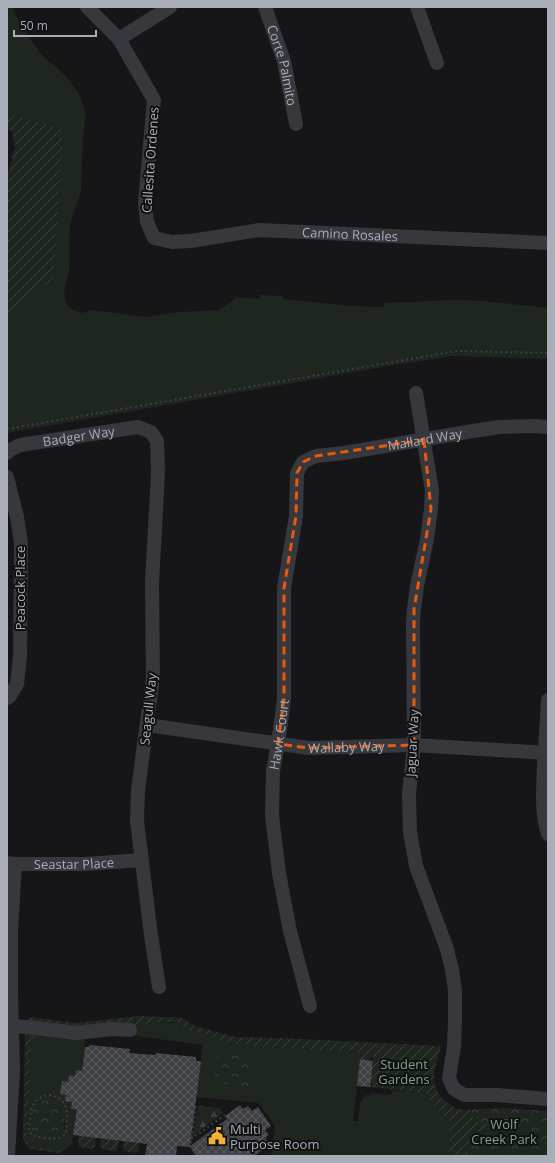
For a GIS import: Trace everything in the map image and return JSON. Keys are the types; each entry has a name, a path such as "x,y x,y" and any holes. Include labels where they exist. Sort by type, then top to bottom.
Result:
{"street":[{"name":"Callesita Ordenes","path":"87,7 119,39 154,100 145,202 147,222 154,238"},
{"path":"119,39 170,7"},
{"name":"Corte Palmito","path":"265,7 284,61 296,124"},
{"path":"417,7 437,63"},
{"name":"Camino Rosales","path":"154,238 172,242 191,241 259,230 548,243"},
{"name":"Jaguar Way","path":"416,393 432,491 427,539 417,586 413,624 414,745 409,794 410,832 416,866 447,949 452,970 455,990 455,1022 454,1046 449,1078 454,1089 464,1094 548,1099"},
{"name":"Badger Way","path":"7,452 20,445 138,427 151,432"},
{"name":"Mallard Way","path":"303,462 316,456 344,453 499,427 548,427"},
{"name":"Seagull Way","path":"151,432 157,441 158,471 152,583 153,677 138,790 138,822 150,935 159,987"},
{"name":"Hawk Court","path":"303,462 297,473 296,516 284,588 284,699 273,771 272,816 279,873 290,931 310,1006"},
{"name":"Peacock Place","path":"7,477 18,517 21,543 20,656 17,684 8,697"},
{"path":"548,700 546,753 542,791 545,826 548,834"},
{"name":"Wallaby Way","path":"147,725 309,748 414,745 546,753"},
{"name":"Seastar Place","path":"11,863 84,864 142,860"},
{"path":"8,1156 13,1070 12,1026 9,991 11,863"},
{"path":"12,1026 76,1033 112,1029 130,1030"}],"path":[{"path":"7,429 456,351 548,353"},
{"path":"45,1096 55,1096 62,1102 67,1110 67,1120 66,1133 64,1136 59,1138 33,1136 29,1130 30,1108 36,1100 45,1096"},
{"path":"191,1143 196,1106"},
{"path":"192,1139 225,1115"}],"highlighted area":[{"path":"424,440 431,509 414,609 414,745 309,748 278,744 284,699 284,588 296,516 297,473 303,462 316,456"}],"green space":[{"path":"7,7 12,7 22,27 41,54 66,76 79,94 86,113 83,137 81,191 70,224 69,270 64,293 66,303 70,308 82,313 92,310 145,317 181,312 219,310 237,297 259,299 260,295 283,296 283,299 352,306 383,307 384,303 457,300 485,301 548,308 548,359 453,356 7,433 7,315 45,285 63,129 7,113"},
{"path":"7,113 63,129 54,275 50,281 7,315 7,179 15,146 12,132 7,128"},
{"name":"Student Gardens","path":"138,1016 182,1018 195,1026 235,1037 441,1046 434,1074 434,1082 440,1095 450,1105 464,1110 472,1110 473,1117 476,1121 488,1124 489,1126 473,1133 469,1142 472,1144 473,1148 468,1149 467,1156 449,1156 449,1121 430,1101 426,1093 370,1087 371,1077 358,1076 359,1068 372,1069 373,1057 370,1057 370,1060 360,1059 361,1052 266,1047 227,1043 204,1034 190,1032 178,1023 173,1022 83,1028 28,1022 28,1017 77,1023"},
{"path":"161,1022 178,1023 190,1032 204,1034 228,1043 266,1047 361,1052 353,1121 358,1121 360,1102 362,1102 366,1095 371,1095 371,1093 392,1095 392,1090 426,1093 430,1101 449,1121 449,1156 323,1156 324,1144 289,1140 286,1156 271,1156 275,1126 258,1103 196,1097 203,1045 129,1035 131,1026"},
{"path":"25,1034 43,1035 31,1043 27,1140 33,1147 60,1150 60,1153 29,1149 23,1139"},
{"path":"43,1035 85,1039 82,1071 76,1070 75,1076 68,1082 62,1081 60,1094 66,1095 66,1101 72,1102 71,1109 77,1109 72,1144 61,1152 60,1150 33,1147 27,1140 31,1043","holes":["47,1098 53,1099 62,1106 64,1111 65,1129 63,1135 31,1129 32,1109"]},
{"path":"232,1049 251,1051 248,1087 232,1086 223,1083 217,1079 214,1074 213,1068 216,1059 220,1054"},
{"path":"47,1098 54,1099 59,1102 65,1112 64,1133 58,1137 34,1134 31,1130 33,1109 37,1103"},
{"path":"198,1106 220,1108 223,1113 193,1136"},
{"name":"Wolf Creek Park","path":"499,1108 548,1111 548,1156 460,1156 463,1110"},
{"path":"79,1135 96,1137 95,1146 92,1149 80,1147 78,1144"},
{"path":"101,1138 119,1140 117,1150 102,1149 100,1146"},
{"path":"289,1140 324,1144 323,1156 286,1156"},
{"path":"124,1141 139,1143 138,1152 135,1153 125,1151 123,1148"}],"building":[{"path":"90,1045 130,1049 129,1053 155,1055 156,1053 196,1057 196,1061 201,1061 190,1146 227,1119 225,1116 240,1105 243,1109 248,1106 252,1111 258,1107 271,1126 265,1130 269,1135 265,1138 270,1144 254,1156 196,1156 190,1147 177,1146 176,1156 145,1156 147,1144 73,1135 77,1109 71,1109 72,1102 65,1101 66,1095 60,1094 62,1081 68,1082 69,1075 75,1076 76,1070 82,1071 85,1047 89,1047"},
{"path":"360,1059 373,1061 370,1087 357,1086"}],"place":[{"name":"Multi Purpose Room","path":"217,1136"}]}
